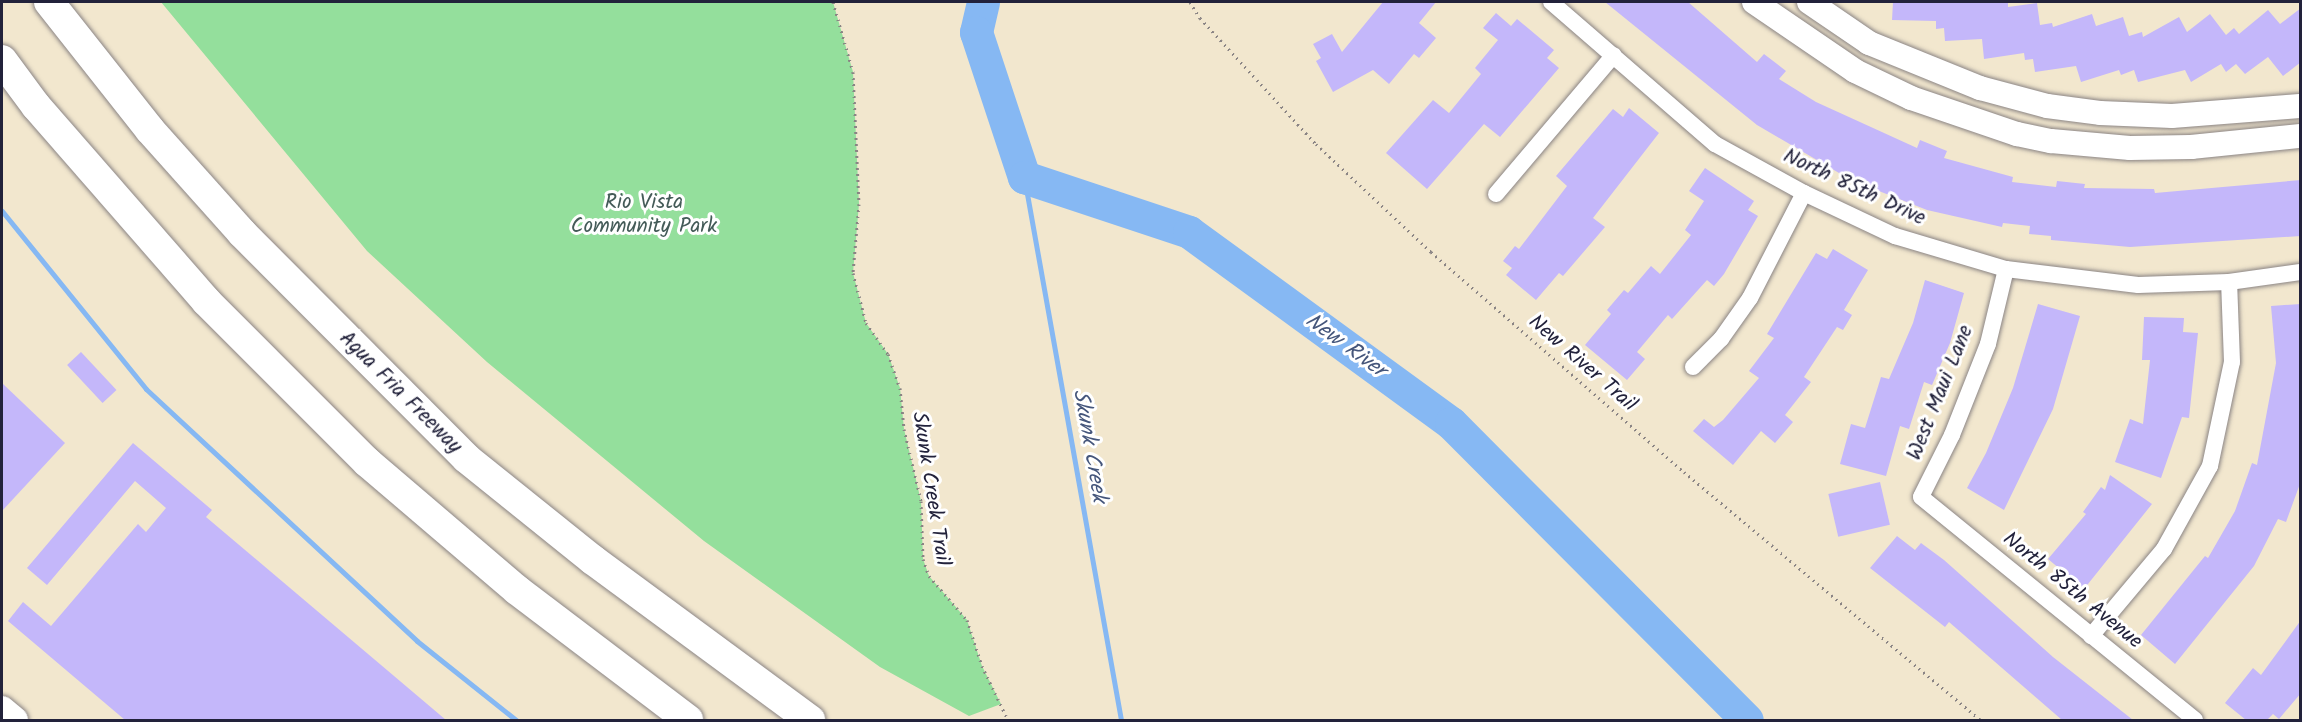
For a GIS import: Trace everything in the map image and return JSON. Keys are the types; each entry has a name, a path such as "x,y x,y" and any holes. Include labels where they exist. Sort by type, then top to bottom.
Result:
{"highway":[{"name":"Agua Fria Freeway","path":"49,2 150,130 242,233 466,458 593,560 810,720"},
{"path":"2,60 36,106 206,301 367,462 517,590 688,720"}],"main road":[{"path":"2,709 15,720"}],"street":[{"name":"North 85th Drive","path":"1551,2 1716,144 1804,193 1895,236 2006,269 2138,285 2229,282 2301,272"},
{"path":"1755,2 1855,71 1911,98 1998,128 2051,141 2130,148 2251,143 2301,136"},
{"path":"1809,2 1869,43 1935,71 2023,101 2068,110 2136,115 2245,112 2301,106"},
{"path":"1496,194 1614,55"},
{"path":"1693,367 1721,339 1750,298 1804,193"},
{"name":"West Maui Lane","path":"1921,497 1952,435 1988,345 2006,269"},
{"path":"2091,636 2164,549 2210,466 2232,362 2229,282"},
{"name":"North 85th Avenue","path":"1921,497 2194,720"}],"path":[{"name":"Skunk Creek Trail","path":"833,2 853,72 858,204 853,273 866,323 888,354 900,388 904,429 921,501 923,559 929,576 967,620 982,666 1008,720"},
{"name":"New River Trail","path":"1190,2 1200,18 1316,144 1431,252 1684,472 1981,720"}],"green space":[{"name":"Rio Vista Community Park","path":"161,2 833,2 853,72 859,204 853,273 866,323 888,354 900,388 904,429 921,501 923,559 929,576 967,620 982,666 1001,704 969,716 880,667 704,541 487,362 367,251"}],"building":[{"path":"1383,2 1436,2 1419,23 1436,38 1419,58 1414,54 1389,84 1373,70 1333,92 1316,61 1321,58 1313,44 1332,34 1342,52"},
{"path":"1605,2 1688,2 1757,62 1764,54 1786,71 1779,79 1816,102 1917,148 1920,140 1947,151 1944,158 2013,177 2012,182 2056,187 2057,181 2085,184 2084,188 2154,189 2155,193 2301,180 2301,236 2130,247 2051,240 2051,236 2029,234 2030,226 2003,223 2002,227 1927,210 1851,180 1757,125"},
{"path":"1893,2 2008,2 2008,7 2037,3 2040,25 2052,23 2053,27 2092,14 2096,26 2123,17 2129,36 2142,32 2143,37 2179,17 2187,32 2210,14 2226,35 2234,28 2239,34 2268,10 2280,24 2301,8 2301,62 2283,76 2268,57 2245,74 2236,64 2226,72 2221,64 2191,82 2185,70 2138,82 2134,70 2121,75 2119,70 2081,82 2076,66 2035,72 2033,59 2025,60 2024,53 1984,59 1982,39 1945,41 1944,28 1936,29 1936,21 1892,20"},
{"path":"1496,13 1511,26 1517,19 1554,50 1547,58 1559,68 1500,137 1484,124 1427,189 1386,153 1433,100 1449,113 1481,74 1475,68 1498,40 1483,28"},
{"path":"1629,108 1659,133 1593,218 1605,227 1563,276 1559,273 1536,300 1506,275 1512,268 1503,261 1515,246 1519,249 1567,186 1556,176 1613,109 1623,117"},
{"path":"1705,168 1754,201 1748,210 1758,216 1724,274 1714,286 1707,280 1672,319 1668,315 1637,352 1645,359 1627,380 1585,345 1611,314 1607,310 1624,290 1628,293 1651,266 1660,274 1691,235 1685,230 1704,201 1689,191"},
{"path":"1833,249 1868,270 1844,310 1852,315 1843,330 1837,327 1804,377 1811,382 1785,415 1793,422 1775,443 1761,431 1733,465 1693,431 1704,419 1714,427 1723,420 1759,378 1749,371 1774,338 1767,334 1816,253 1827,259"},
{"path":"1925,280 1964,293 1950,343 1932,385 1924,382 1909,429 1900,426 1886,476 1840,464 1851,424 1865,428 1881,377 1889,379 1913,323"},
{"path":"2038,304 2080,316 2053,409 2004,510 1967,488 1986,453 2013,388"},
{"path":"2301,304 2301,481 2286,522 2278,519 2254,566 2175,664 2141,635 2205,556 2208,558 2235,511 2252,463 2257,465 2276,363 2271,306"},
{"path":"2144,317 2184,318 2183,332 2198,333 2189,418 2182,417 2161,478 2115,462 2130,419 2143,424 2150,360 2142,360"},
{"path":"81,352 116,390 103,403 67,365"},
{"path":"2,383 65,443 2,511"},
{"path":"133,443 212,510 206,517 446,720 125,720 8,621 23,602 51,626 138,524 146,532 166,508 135,481 47,585 27,568"},
{"path":"2110,475 2152,504 2084,589 2048,559 2086,514 2083,512 2101,487 2105,490"},
{"path":"1880,482 1890,525 1838,537 1828,494"},
{"path":"1897,536 1915,550 1921,543 1944,560 2053,657 2133,720 2062,720 1949,622 1945,627 1870,568"},
{"path":"2301,620 2301,693 2279,719 2273,714 2267,720 2246,720 2225,703 2253,668 2261,675"}],"waterway":[{"name":"New River","path":"983,2 976,32 1024,177 1189,232 1451,423 1747,720"},
{"name":"Skunk Creek","path":"1024,177 1121,720"},
{"path":"2,211 146,389 417,641 516,720"}]}
